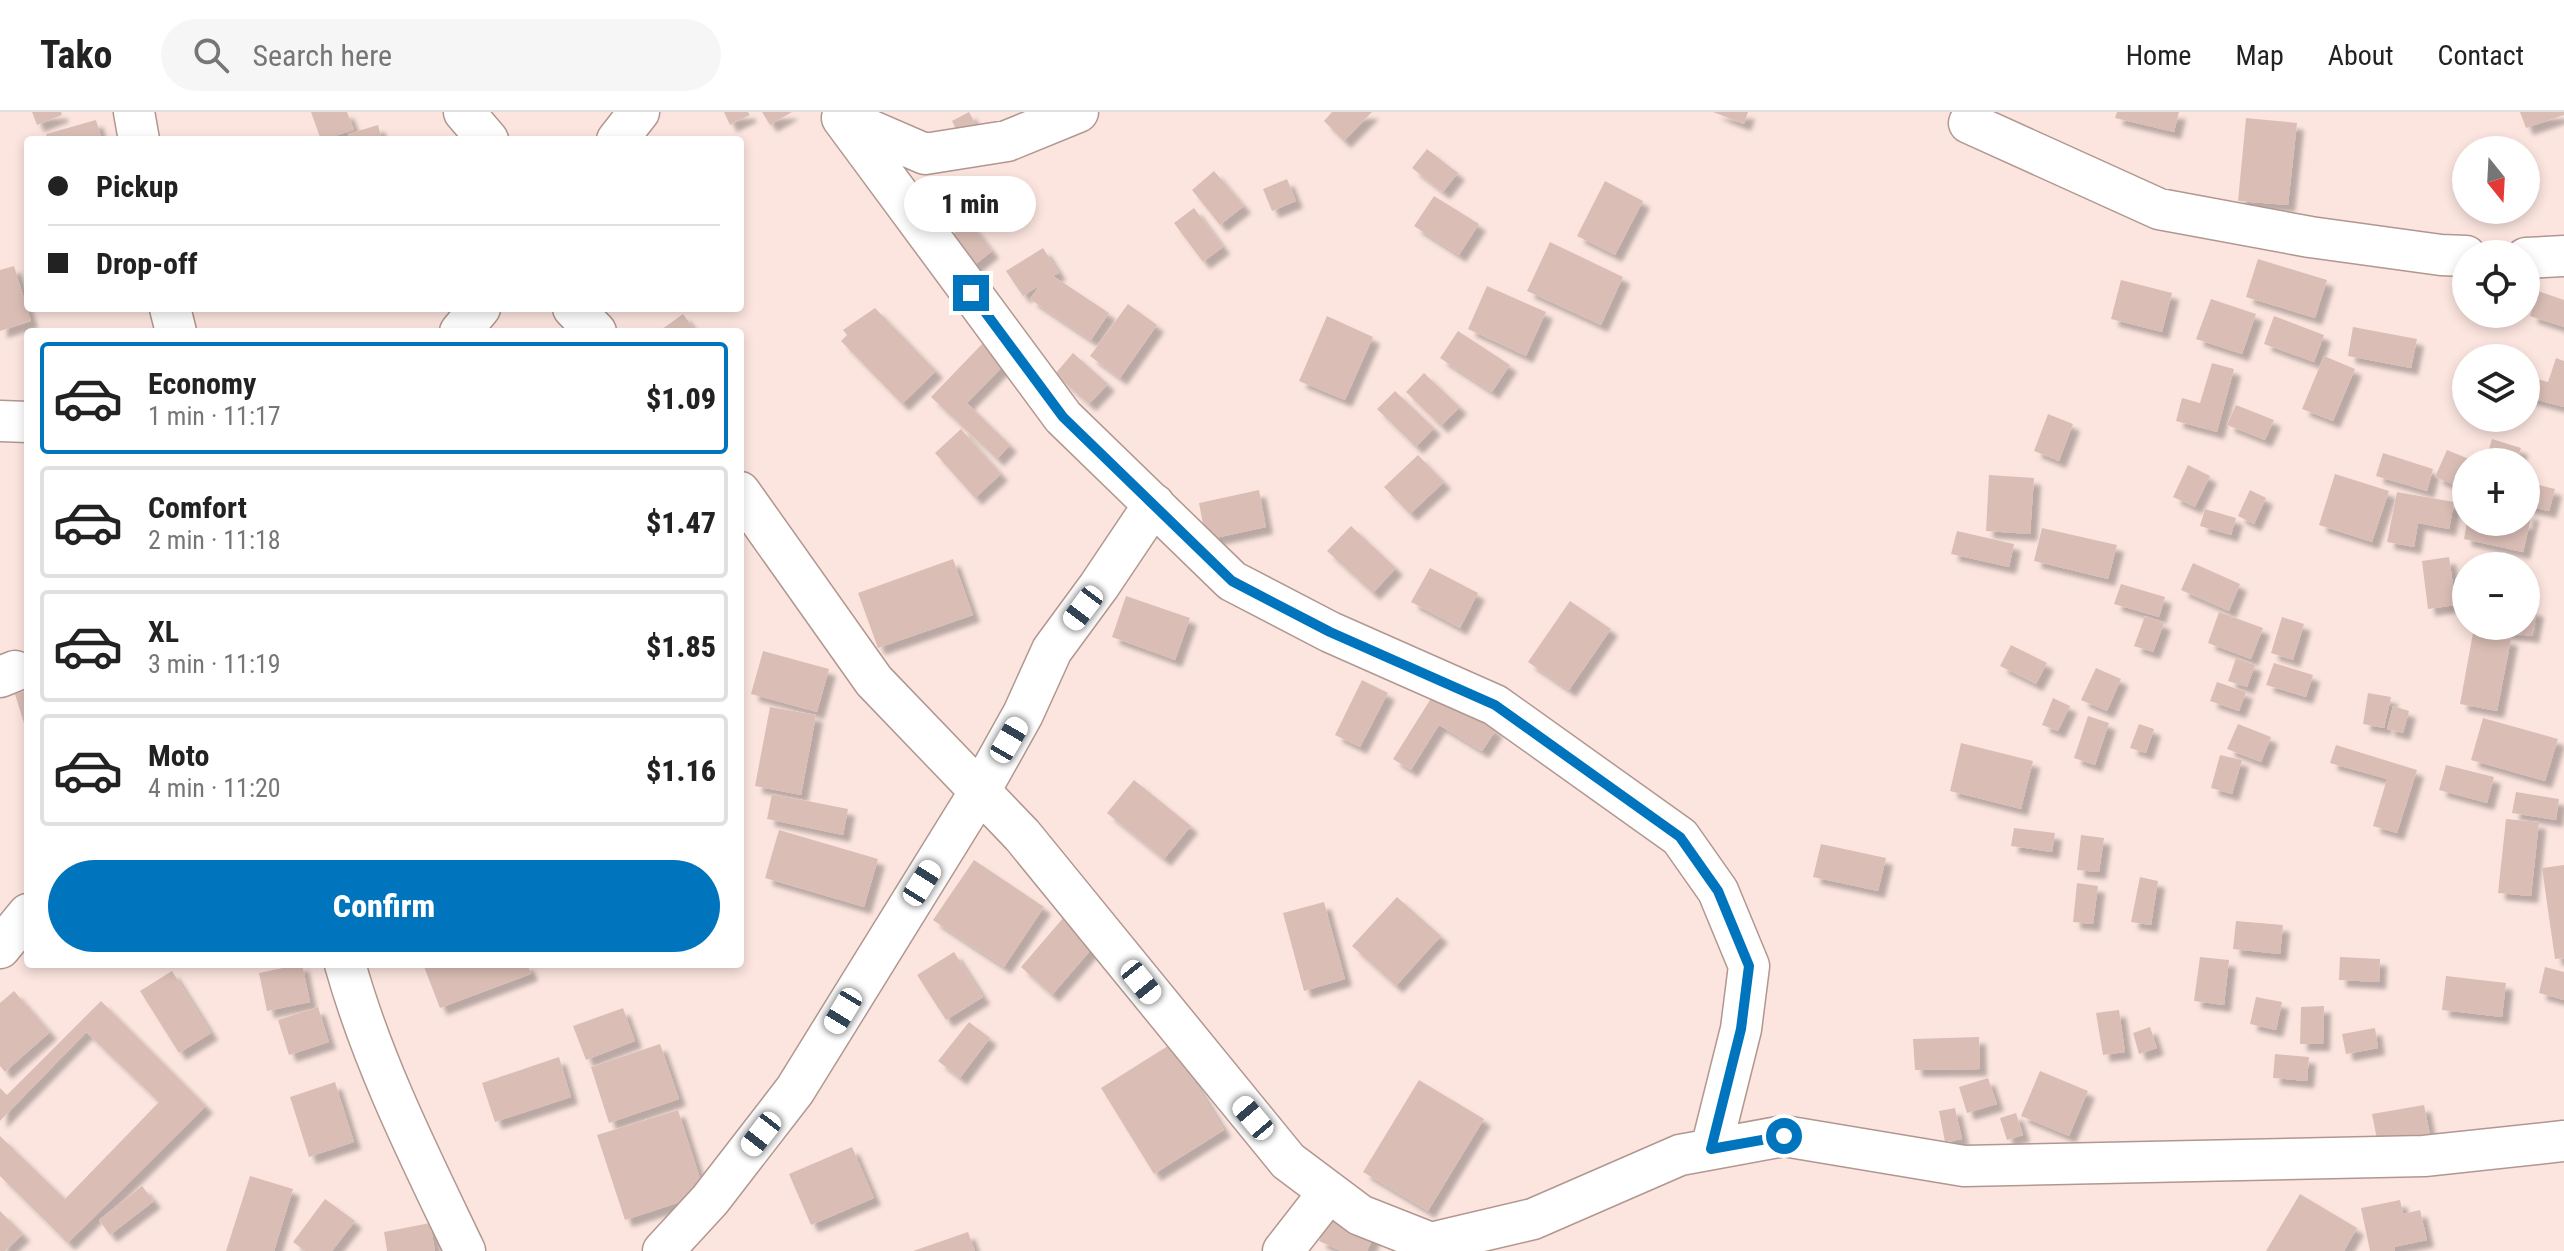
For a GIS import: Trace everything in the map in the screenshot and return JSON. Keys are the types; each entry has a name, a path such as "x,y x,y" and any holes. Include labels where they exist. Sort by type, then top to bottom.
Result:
{"street":[{"path":"134,112 138,136"},
{"path":"464,112 485,136"},
{"path":"620,136 639,112"},
{"path":"839,115 925,154 1007,141 1078,112"},
{"path":"839,115 1063,417 1232,581 1330,632 1495,705 1680,837 1718,891 1749,966 1741,1029 1711,1149"},
{"path":"1969,123 2159,209 2310,237 2452,255"},
{"path":"2540,257 2564,256"},
{"path":"463,328 477,312"},
{"path":"577,312 592,328"},
{"path":"0,421 24,422"},
{"path":"744,498 874,681 1022,835 1288,1161 1360,1215 1431,1243 1533,1219 1680,1155 1784,1136 1964,1166 2424,1156 2564,1141"},
{"path":"663,1251 710,1200 795,1090 980,791 1023,714 1052,650 1154,504"},
{"path":"0,948 24,919"},
{"path":"346,968 357,1010 402,1120 465,1251"},
{"path":"1283,1251 1329,1192"}],"building":[{"path":"32,112 61,112 62,115 37,125"},
{"path":"311,112 347,112 354,130 334,136 320,136"},
{"path":"724,112 748,112 750,115 730,125"},
{"path":"762,112 792,112 770,125"},
{"path":"969,112 976,125 959,135 952,121"},
{"path":"1332,112 1372,112 1344,141 1324,121"},
{"path":"1713,112 1748,112 1744,124"},
{"path":"2117,112 2179,112 2174,132 2115,118"},
{"path":"2520,112 2564,112 2564,115 2526,128"},
{"path":"2246,118 2297,123 2288,205 2238,201"},
{"path":"96,120 101,136 47,136"},
{"path":"378,125 381,136 349,136"},
{"path":"1427,149 1458,173 1443,192 1412,168"},
{"path":"1214,171 1244,206 1220,225 1192,190"},
{"path":"1287,179 1296,201 1272,211 1263,189"},
{"path":"1605,181 1643,201 1615,255 1577,236"},
{"path":"1434,196 1479,224 1459,255 1414,226"},
{"path":"1194,208 1223,247 1203,262 1174,223"},
{"path":"969,222 992,251 972,267 949,237"},
{"path":"1550,242 1623,277 1601,325 1527,291"},
{"path":"1043,248 1059,273 1053,276 1109,313 1091,340 1030,299 1040,285 1023,296 1006,271"},
{"path":"2258,259 2327,280 2315,318 2246,297"},
{"path":"14,266 24,298 24,312 28,312 31,321 0,331 0,270"},
{"path":"2121,280 2172,293 2162,332 2111,319"},
{"path":"1487,286 1546,312 1526,356 1468,329"},
{"path":"2540,292 2564,300 2564,327 2540,319"},
{"path":"2211,299 2256,314 2242,354 2196,339"},
{"path":"1128,304 1157,325 1120,378 1090,356"},
{"path":"875,308 936,371 902,404 841,341 847,335 843,330"},
{"path":"683,314 693,328 664,328"},
{"path":"1327,316 1373,337 1345,400 1299,381"},
{"path":"2274,316 2324,335 2314,362 2264,344"},
{"path":"2353,327 2417,339 2411,368 2348,356"},
{"path":"1458,331 1510,365 1492,392 1440,358"},
{"path":"984,342 1006,363 967,403 1010,445 997,459 931,397"},
{"path":"1073,353 1108,384 1089,404 1055,374"},
{"path":"2324,356 2355,369 2333,421 2302,409"},
{"path":"2556,358 2564,361 2564,407 2540,401 2540,380 2548,382"},
{"path":"2212,363 2234,369 2217,432 2176,421 2182,398 2200,403"},
{"path":"1424,373 1460,407 1441,426 1406,392"},
{"path":"1395,391 1434,428 1416,447 1377,409"},
{"path":"2236,405 2274,420 2265,440 2227,425"},
{"path":"2048,414 2073,424 2059,461 2034,451"},
{"path":"961,429 1001,474 975,498 935,453"},
{"path":"2492,439 2521,448 2489,448"},
{"path":"2447,450 2452,452 2452,484 2435,477"},
{"path":"2383,453 2433,469 2427,491 2376,476"},
{"path":"1418,455 1444,482 1410,514 1384,487"},
{"path":"2188,465 2210,476 2195,507 2173,497"},
{"path":"2335,474 2389,491 2372,542 2319,525"},
{"path":"1989,475 2034,478 2030,534 1986,531"},
{"path":"2540,485 2555,489 2549,511 2540,509"},
{"path":"1259,490 1266,527 1206,540 1199,503"},
{"path":"2250,490 2266,498 2254,524 2238,516"},
{"path":"2397,492 2452,502 2449,529 2418,523 2414,547 2387,542"},
{"path":"2205,509 2236,518 2231,535 2200,526"},
{"path":"1351,526 1396,568 1373,593 1327,551"},
{"path":"2042,528 2117,545 2108,579 2034,561"},
{"path":"1957,531 2014,544 2009,567 1951,554"},
{"path":"2465,536 2527,536 2523,552 2464,539"},
{"path":"2449,557 2452,606 2428,609 2422,561"},
{"path":"953,559 973,615 878,648 858,593"},
{"path":"2193,563 2240,584 2229,611 2181,590"},
{"path":"1430,568 1478,593 1460,628 1411,602"},
{"path":"2121,584 2165,597 2159,617 2114,604"},
{"path":"1126,596 1190,618 1175,660 1112,637"},
{"path":"1570,601 1611,629 1569,690 1528,662"},
{"path":"2219,612 2263,628 2251,659 2208,643"},
{"path":"2145,616 2164,623 2153,652 2134,646"},
{"path":"2282,617 2304,624 2293,660 2271,653"},
{"path":"2472,640 2511,640 2497,711 2460,704"},
{"path":"2011,645 2047,663 2036,684 2000,666"},
{"path":"763,651 829,669 817,712 751,694"},
{"path":"2236,658 2255,665 2247,687 2228,681"},
{"path":"2274,663 2313,675 2306,697 2266,685"},
{"path":"2096,668 2121,679 2107,711 2081,700"},
{"path":"1362,680 1388,693 1360,747 1335,735"},
{"path":"2217,682 2246,692 2239,711 2210,701"},
{"path":"24,691 24,723 15,694"},
{"path":"1435,692 1496,730 1482,751 1439,725 1411,770 1393,759"},
{"path":"2368,693 2391,697 2384,728 2363,724"},
{"path":"2053,698 2070,706 2058,731 2042,725"},
{"path":"2393,706 2409,711 2403,733 2387,729"},
{"path":"770,707 816,715 801,795 755,786"},
{"path":"2088,716 2109,723 2095,765 2074,758"},
{"path":"2483,718 2558,739 2545,781 2471,760"},
{"path":"2139,724 2154,729 2146,753 2130,748"},
{"path":"2238,724 2271,737 2261,762 2227,749"},
{"path":"1961,743 2033,761 2021,809 1950,791"},
{"path":"2336,745 2417,770 2397,833 2373,826 2387,779 2330,763"},
{"path":"2220,755 2242,760 2232,794 2211,788"},
{"path":"2446,765 2494,777 2487,803 2439,790"},
{"path":"1134,780 1191,826 1164,859 1107,813"},
{"path":"2516,792 2559,799 2556,820 2512,813"},
{"path":"772,794 848,809 843,835 767,819"},
{"path":"2506,819 2539,822 2531,896 2498,893"},
{"path":"2014,828 2055,833 2052,852 2011,846"},
{"path":"779,830 878,859 864,907 765,878"},
{"path":"2081,835 2104,838 2099,872 2077,870"},
{"path":"1821,844 1886,858 1878,891 1813,877"},
{"path":"974,860 1044,907 1004,967 933,920"},
{"path":"2564,865 2564,958 2555,959 2542,868"},
{"path":"2140,877 2158,881 2151,925 2131,922"},
{"path":"2077,883 2098,886 2093,924 2073,922"},
{"path":"1397,897 1441,936 1396,986 1352,946"},
{"path":"1324,902 1345,979 1304,991 1283,913"},
{"path":"1064,917 1095,945 1052,995 1021,967"},
{"path":"2236,921 2283,925 2280,954 2233,949"},
{"path":"954,952 983,997 946,1020 917,975"},
{"path":"2200,957 2229,960 2224,1005 2194,1001"},
{"path":"2340,957 2380,959 2379,982 2339,980"},
{"path":"2545,967 2564,972 2564,1000 2539,993"},
{"path":"303,968 310,1002 267,1011 259,973"},
{"path":"425,968 529,968 531,974 440,1008"},
{"path":"172,971 211,1033 179,1053 140,991"},
{"path":"2446,976 2506,983 2502,1017 2442,1010"},
{"path":"14,991 50,1032 5,1072 0,1066 0,1003"},
{"path":"2256,997 2282,1002 2276,1030 2250,1024"},
{"path":"101,1001 206,1106 68,1243 0,1176 0,1136 65,1199 159,1102 86,1032 0,1121 0,1088 7,1095"},
{"path":"2324,1006 2323,1044 2300,1044 2301,1007"},
{"path":"318,1007 329,1042 289,1055 278,1020"},
{"path":"623,1008 635,1041 586,1060 573,1026"},
{"path":"2119,1010 2125,1052 2103,1055 2096,1013"},
{"path":"969,1022 990,1038 960,1078 938,1061"},
{"path":"2150,1027 2157,1048 2139,1054 2133,1033"},
{"path":"2375,1028 2378,1048 2346,1054 2342,1034"},
{"path":"1979,1037 1980,1069 1915,1070 1913,1039"},
{"path":"660,1044 679,1099 609,1123 591,1067"},
{"path":"1171,1044 1224,1130 1154,1174 1101,1088"},
{"path":"2275,1054 2309,1057 2307,1081 2273,1078"},
{"path":"559,1057 571,1097 495,1122 482,1083"},
{"path":"2040,1071 2088,1091 2069,1136 2021,1116"},
{"path":"1988,1078 1997,1104 1967,1113 1959,1087"},
{"path":"1419,1080 1484,1119 1428,1211 1363,1172"},
{"path":"335,1082 354,1142 309,1157 290,1097"},
{"path":"2424,1105 2430,1135 2378,1145 2372,1114"},
{"path":"1955,1108 1962,1139 1945,1142 1939,1111"},
{"path":"678,1110 705,1194 625,1220 597,1135"},
{"path":"2016,1113 2023,1135 2007,1140 2000,1118"},
{"path":"852,1147 874,1198 811,1225 789,1174"},
{"path":"250,1176 293,1189 274,1251 226,1251"},
{"path":"142,1186 154,1201 110,1235 99,1220"},
{"path":"1344,1188 1387,1208 1367,1251 1341,1251 1319,1241"},
{"path":"2300,1194 2357,1228 2344,1251 2266,1251"},
{"path":"325,1199 355,1221 332,1251 305,1251 293,1242"},
{"path":"2400,1200 2403,1214 2420,1210 2427,1240 2394,1247 2395,1251 2370,1251 2361,1208"},
{"path":"0,1211 23,1234 5,1251 0,1251"},
{"path":"430,1223 435,1251 387,1251 384,1232"},
{"path":"968,1232 975,1251 913,1251"}],"route":[{"path":"971,293 1063,417 1232,581 1330,632 1495,705 1680,837 1718,891 1749,966 1741,1029 1711,1149 1784,1136"}]}
